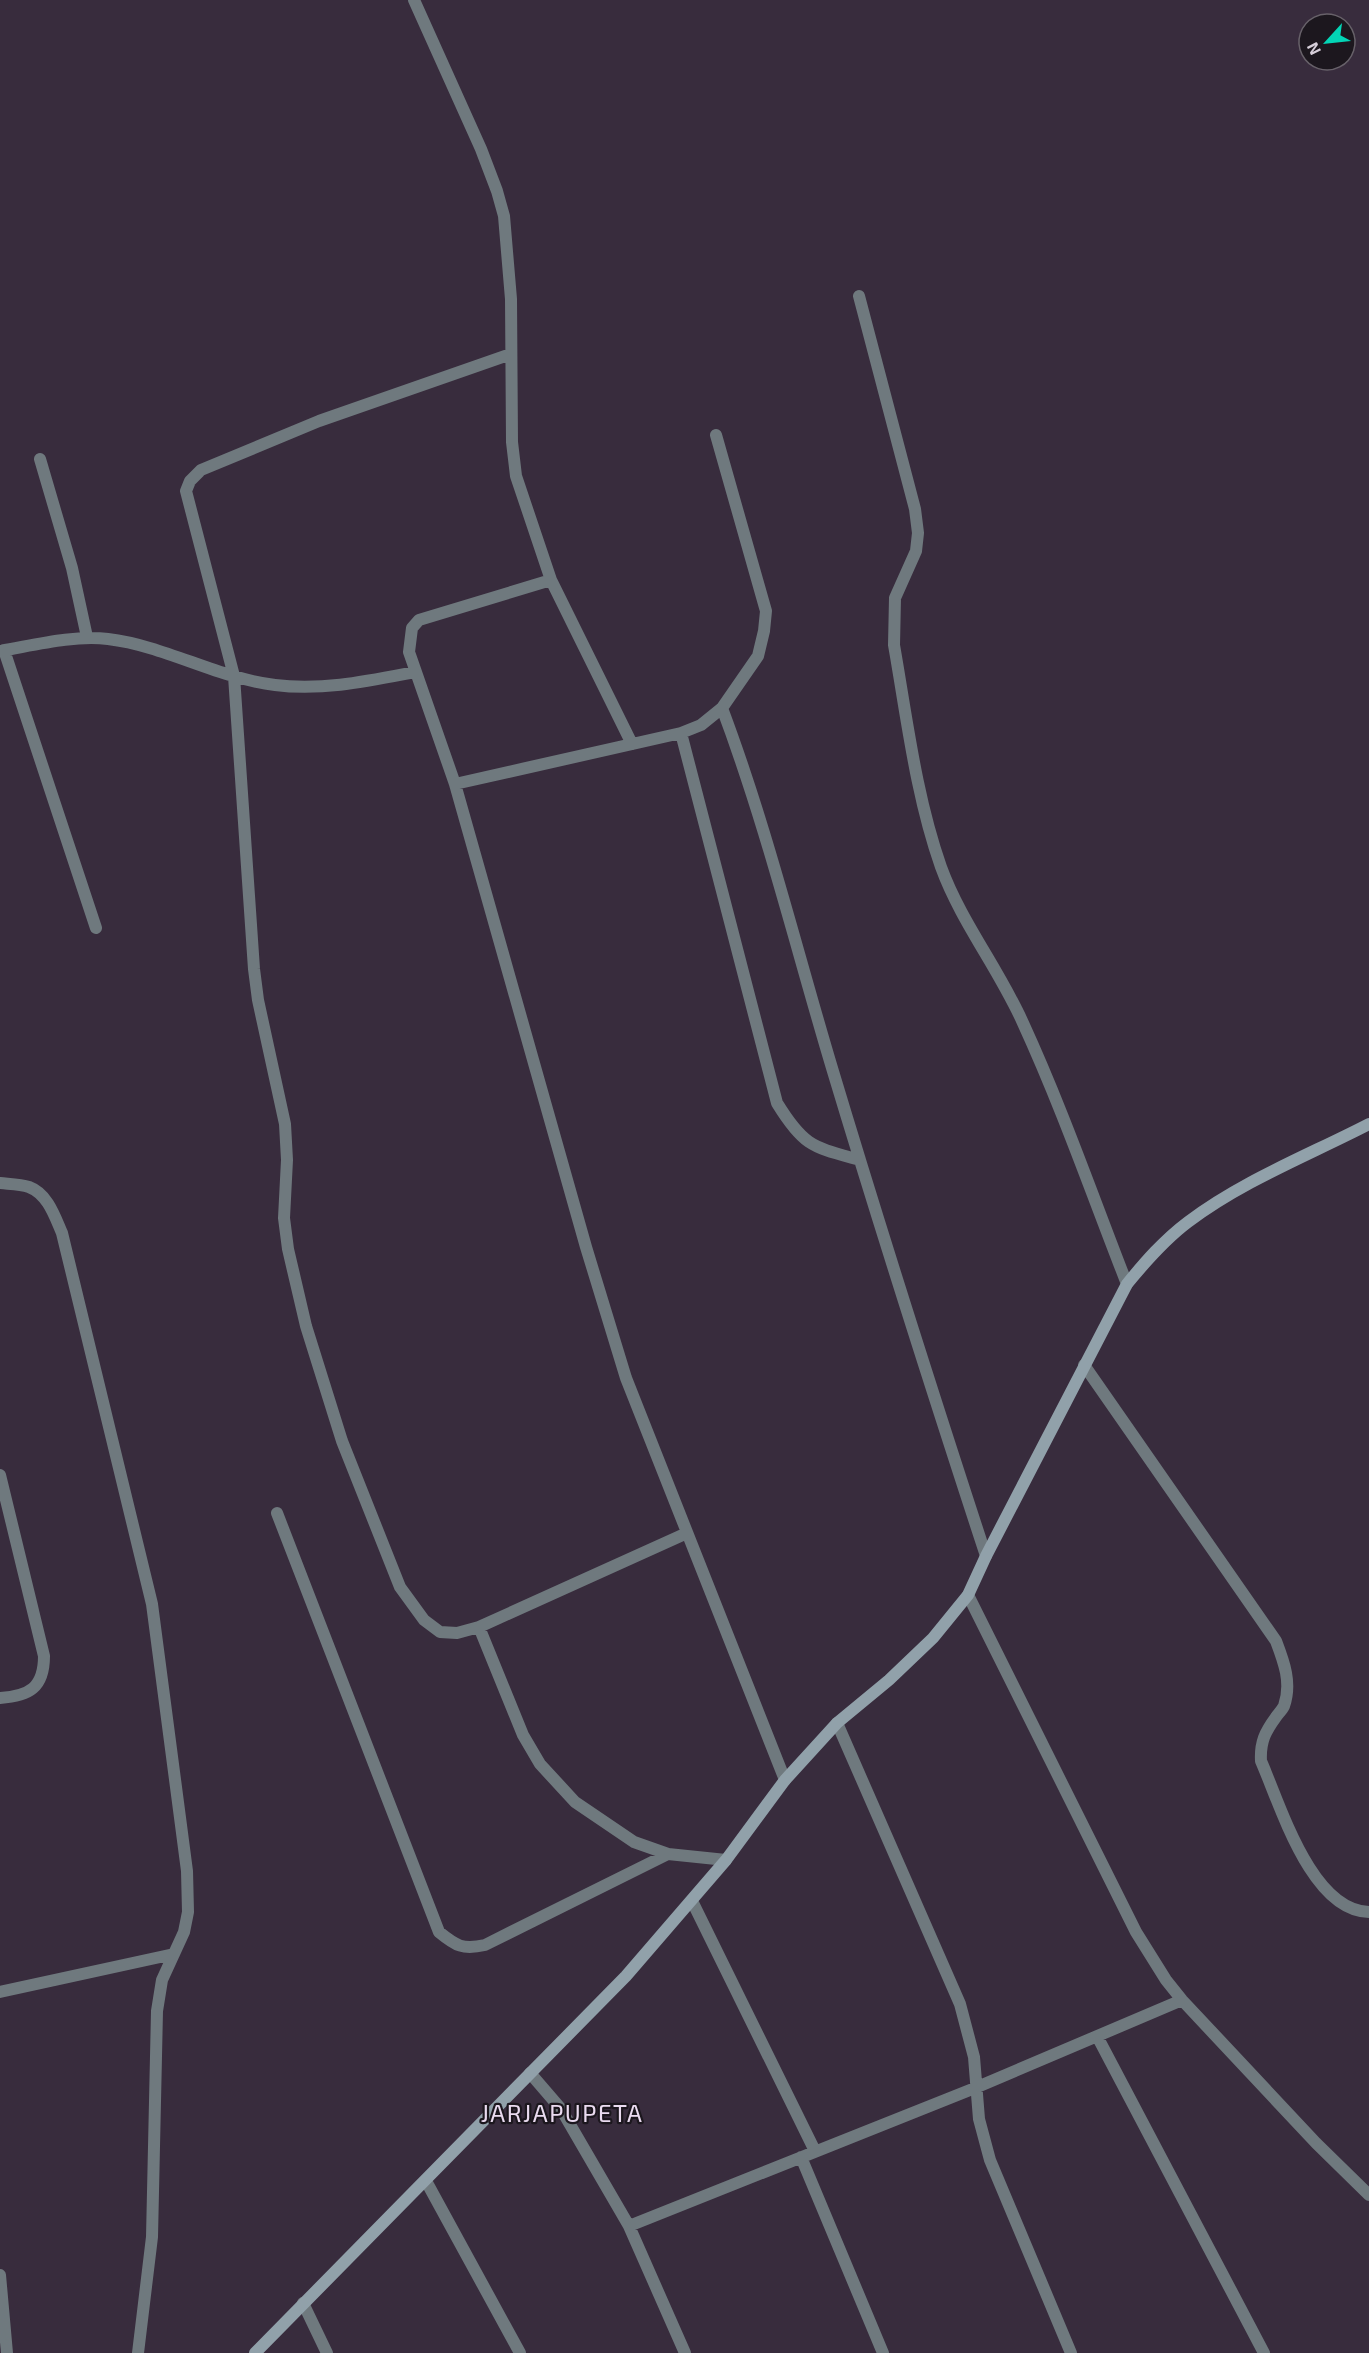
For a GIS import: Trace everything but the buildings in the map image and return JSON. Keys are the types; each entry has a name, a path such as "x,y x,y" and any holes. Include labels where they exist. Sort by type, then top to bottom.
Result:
{"main road":[{"path":"255,2353 626,1976 726,1860 785,1780 837,1723 889,1680 933,1638 968,1595 1127,1284 1152,1254 1188,1222 1241,1188 1369,1124"}],"street":[{"path":"414,0 481,149 502,208 507,248 512,442 516,476 551,580 632,744"},
{"path":"859,296 915,509 918,533 916,551 895,598 892,622 894,645 922,795 940,864 951,892 1023,1021 1056,1097 1127,1284"},
{"path":"511,354 319,422 201,470 190,481 186,491 234,676 254,969 258,1000 285,1124 287,1160 284,1218 288,1250 306,1326 342,1441 400,1587 424,1620 440,1632 457,1633 479,1627 687,1533"},
{"path":"455,784 681,733 701,726 722,708 758,656 766,611 716,435"},
{"path":"40,459 72,568 87,637"},
{"path":"551,580 419,620 412,628 409,652 455,784 586,1246 626,1378 785,1780"},
{"path":"96,928 2,650 87,637 110,639 151,649 234,676 273,685 306,687 343,685 415,672"},
{"path":"722,708 744,771 860,1160 986,1556"},
{"path":"681,733 777,1103 792,1129 803,1139 820,1149 860,1160"},
{"path":"0,1183 30,1187 51,1208 62,1233 152,1604 187,1871 188,1912 184,1932 162,1980 157,2011 152,2237 138,2353"},
{"path":"1084,1365 1276,1641 1286,1670 1287,1688 1283,1707 1265,1732 1260,1744 1261,1761 1302,1856 1316,1876 1341,1902 1369,1912"},
{"path":"0,1475 44,1656 44,1673 28,1693 0,1698"},
{"path":"277,1513 439,1932 455,1946 472,1948 485,1945 669,1854"},
{"path":"968,1595 1136,1932 1166,1980 1316,2143 1369,2195"},
{"path":"479,1627 523,1735 540,1764 575,1802 634,1842 669,1854 726,1860"},
{"path":"837,1723 960,2004 969,2031 974,2057 979,2119 990,2160 1071,2353"},
{"path":"692,1901 815,2151"},
{"path":"0,1992 174,1954"},
{"path":"629,2226 975,2088 1182,2000"},
{"path":"1097,2036 1264,2353"},
{"path":"530,2073 561,2109 629,2226 685,2353"},
{"path":"801,2157 884,2353"},
{"path":"426,2181 520,2353"},
{"path":"0,2275 7,2353"},
{"path":"303,2303 327,2353"}],"district":[{"name":"JARJAPUPETA","path":"562,2112"}]}
